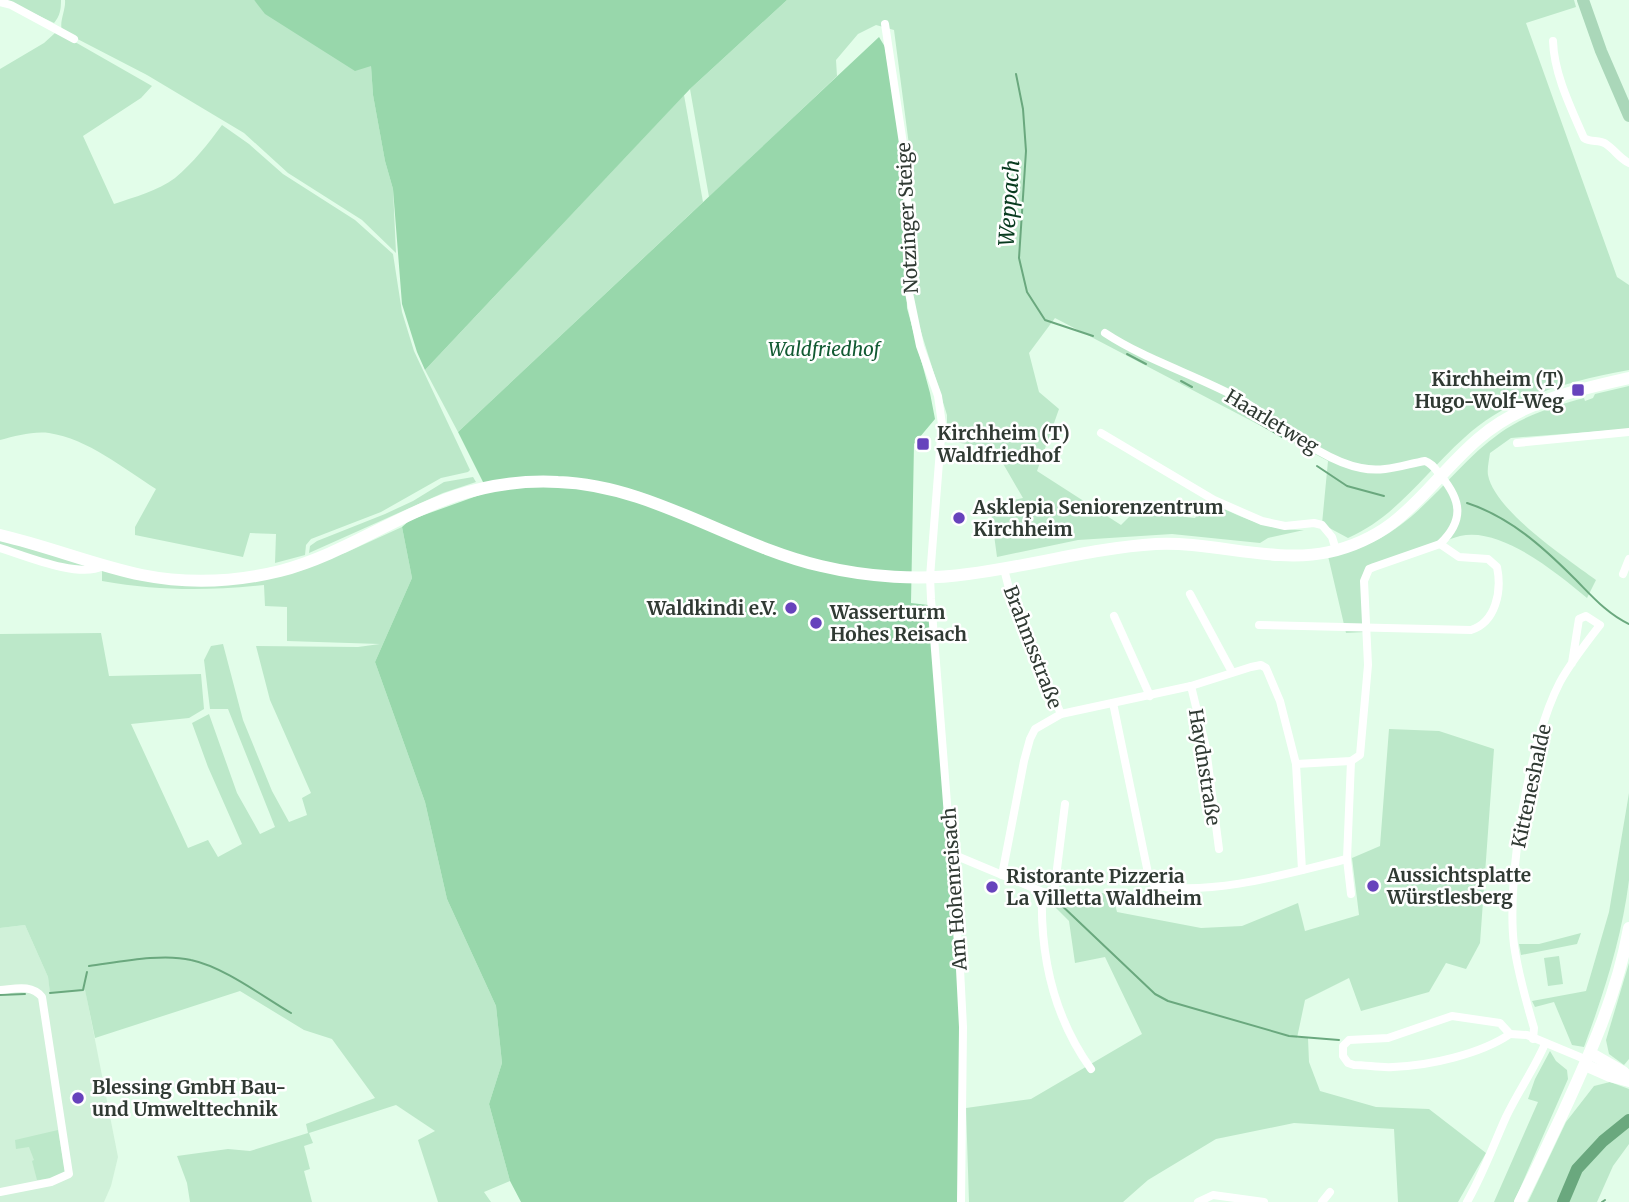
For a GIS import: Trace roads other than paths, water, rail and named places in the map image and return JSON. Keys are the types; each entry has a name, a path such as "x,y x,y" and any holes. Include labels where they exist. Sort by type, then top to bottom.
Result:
{"main road":[{"path":"1583,0 1629,116"},
{"path":"0,535 143,575 202,580 242,578 282,571 321,558 455,496 510,482 538,481 581,484 636,496 784,556 836,570 866,574 930,577 965,575 1103,549 1160,544 1208,545 1296,555 1336,550 1376,536 1409,511 1478,439 1517,413 1566,393 1629,378"},
{"path":"1520,1202 1608,1011 1629,931"},
{"path":"1587,1060 1609,1076"},
{"path":"1587,1060 1629,1079"},
{"path":"1573,1090 1592,1079 1609,1076 1629,1079"}],"street":[{"path":"0,2 11,5 74,39"},
{"name":"Notzinger Steige","path":"885,24 907,170 908,288 920,346 938,396 942,424 930,577"},
{"path":"1553,41 1553,52 1561,80 1584,138 1588,142 1606,144 1620,159 1629,163"},
{"name":"Haarletweg","path":"1105,332 1240,400 1321,451 1347,464 1373,470 1424,461 1433,465 1442,477"},
{"path":"1517,443 1629,432"},
{"path":"1101,433 1214,499 1262,521 1285,526 1314,523 1322,525 1332,537 1336,550"},
{"path":"1296,764 1351,761 1360,755 1368,665 1364,581 1369,569 1440,544 1454,527 1458,504 1451,486 1442,477"},
{"path":"1259,625 1471,630 1485,623 1494,609 1498,591 1497,567 1488,559 1459,557 1440,544"},
{"path":"0,548 77,569 97,569 103,565"},
{"path":"1623,574 1629,559"},
{"name":"Brahmsstraße","path":"1002,875 1030,739 1035,729 1061,714 1013,604 1004,569"},
{"name":"Am Hohenreisach","path":"930,577 963,1027 961,1202"},
{"path":"1190,594 1232,672"},
{"path":"1114,616 1150,696"},
{"name":"Kitteneshalde","path":"1533,1039 1534,1028 1514,942 1513,904 1517,853 1538,745 1558,687 1600,625 1590,617 1579,619 1572,663"},
{"path":"1061,714 1191,686 1261,665 1270,673 1296,764 1301,870"},
{"name":"Haydnstraße","path":"1191,686 1206,748 1219,849"},
{"path":"1113,703 1148,873 1154,886 1206,887 1244,882 1347,859"},
{"path":"1351,761 1347,859 1351,894"},
{"path":"952,854 1050,895 1054,893 1065,804"},
{"path":"1042,892 1042,940 1050,985 1070,1037 1091,1069"},
{"path":"0,990 36,990 45,1005 50,1059 69,1174 51,1182 0,1192"},
{"path":"1510,1034 1500,1023 1459,1015 1441,1018 1388,1038 1349,1040 1343,1046 1343,1056 1348,1063 1391,1067 1440,1060 1489,1045 1510,1034 1527,1035 1587,1060"},
{"path":"1467,1202 1506,1118 1545,1044"},
{"path":"1322,1202 1330,1192"},
{"path":"1198,1202 1213,1195 1264,1202"}],"waterway":[{"name":"Weppach","path":"1016,74 1023,109 1026,151 1019,258 1027,292 1045,320 1093,336"},
{"name":"Weppach","path":"1127,354 1146,364"},
{"name":"Weppach","path":"1181,381 1192,387"},
{"name":"Weppach","path":"1255,421 1282,437"},
{"name":"Weppach","path":"1317,466 1347,486 1384,496"},
{"name":"Weppach","path":"1467,503 1498,516 1525,534 1606,610 1629,624"},
{"path":"1057,901 1155,994 1168,1001 1289,1036 1339,1040"},
{"path":"89,966 154,958 191,960 229,975 291,1013"},
{"path":"50,993 83,990 87,972"},
{"path":"0,995 25,994"},
{"path":"1563,1202 1577,1169 1603,1141 1629,1120"}],"place":[{"name":"Kirchheim (T) Hugo-Wolf-Weg","path":"1578,390"},
{"name":"Kirchheim (T) Waldfriedhof","path":"923,444"},
{"name":"Asklepia Seniorenzentrum Kirchheim","path":"959,518"},
{"name":"Waldkindi e.V.","path":"791,608"},
{"name":"Wasserturm Hohes Reisach","path":"816,623"},
{"name":"Aussichtsplatte Würstlesberg","path":"1373,886"},
{"name":"Ristorante Pizzeria La Villetta Waldheim","path":"992,887"},
{"name":"Blessing GmbH Bau- und Umwelttechnik","path":"78,1098"}],"park label":[{"name":"Waldfriedhof","path":"824,349"}]}
